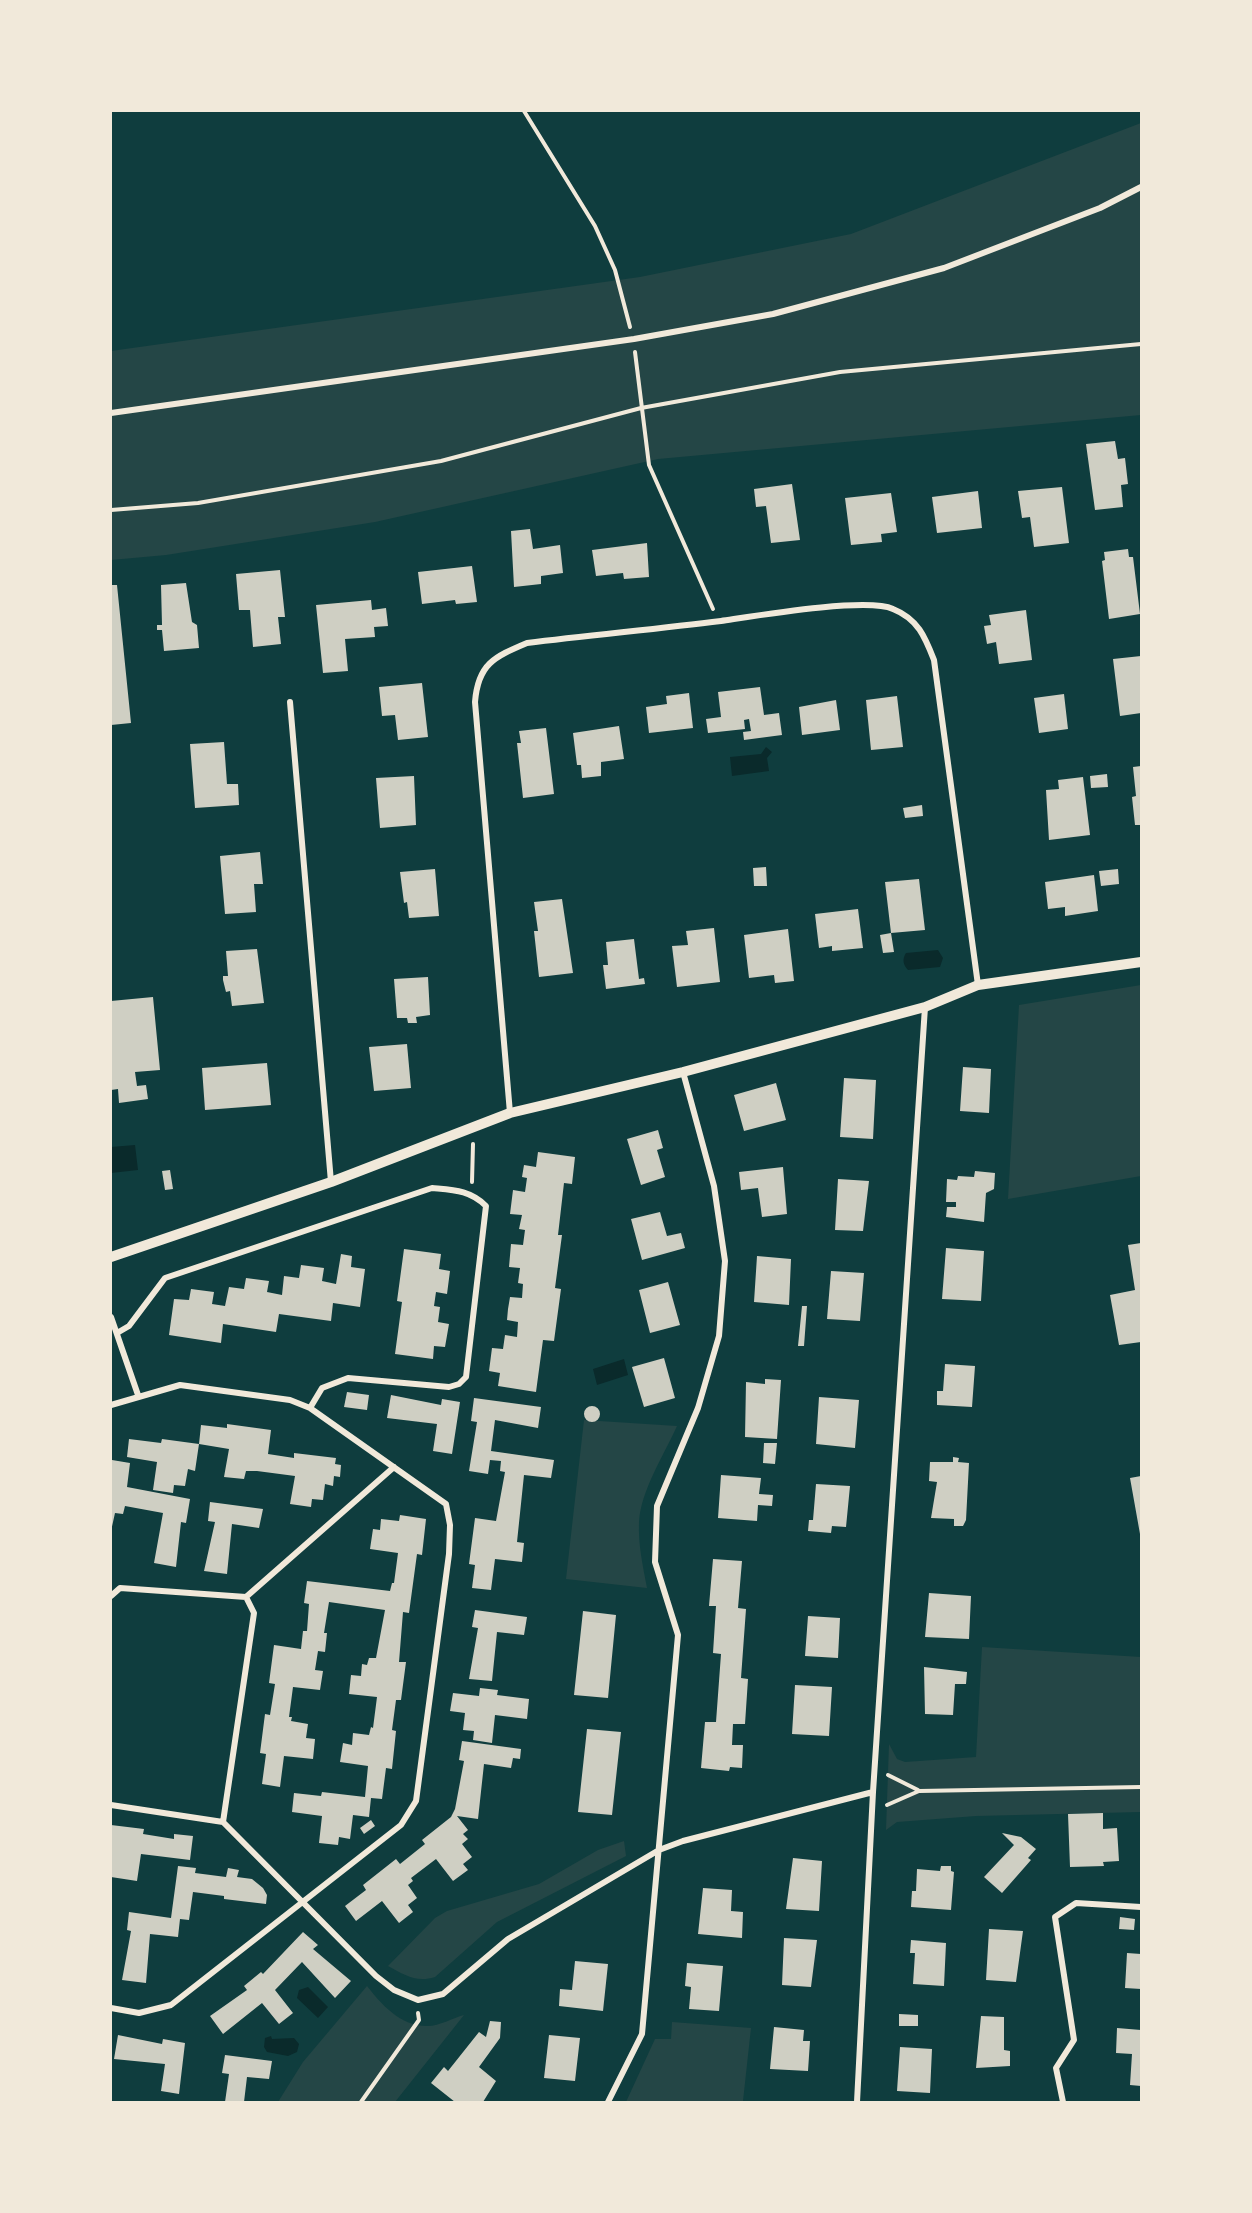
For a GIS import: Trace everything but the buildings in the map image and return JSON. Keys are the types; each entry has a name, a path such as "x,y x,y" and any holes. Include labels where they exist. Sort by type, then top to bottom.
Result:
{"street":[{"path":"111,412 634,339 773,314 944,268 1100,208 1141,187"},
{"path":"510,1113 475,702 476,685 483,667 506,652 527,643 810,609 869,606 891,608 922,630 934,660 978,985"},
{"path":"290,702 332,1182"},
{"path":"111,1257 332,1182 510,1113 683,1072 925,1007 978,985 1141,962"},
{"path":"857,2102 873,1792 925,1007"},
{"path":"608,2102 642,2034 678,1635 655,1562 657,1506 699,1408 716,1346 725,1261 714,1186 683,1072"},
{"path":"117,1333 129,1326 165,1278 432,1188 463,1191 486,1206 466,1377 459,1384 448,1387 348,1378 322,1388 310,1408"},
{"path":"111,1317 138,1395"},
{"path":"111,1405 138,1395 180,1385 290,1400 310,1408 446,1504 450,1525 449,1554 416,1801 401,1825 171,2005 139,2013 111,2008"},
{"path":"111,1596 120,1588 246,1597 394,1467"},
{"path":"223,1822 254,1613 246,1597"},
{"path":"111,1805 223,1822 376,1976 394,1990 418,2000 443,1994 508,1939 659,1850 683,1840 873,1792"},
{"path":"1062,2102 1056,2068 1074,2040 1055,1917 1076,1903 1141,1907"}],"path":[{"path":"524,111 595,226 615,270 634,339 650,465 719,621"},
{"path":"111,510 198,503 441,461 641,408 840,372 1141,344"},
{"path":"471,1195 473,1127"},
{"path":"875,1768 919,1791"},
{"path":"873,1811 919,1791 1141,1786"},
{"path":"361,2102 419,2020 418,2000"}],"shaded area":[{"path":"1141,123 1141,415 658,459 375,522 166,555 111,560 111,351 640,277 851,234"},
{"path":"766,747 772,752 767,758 769,771 732,776 730,757 761,754"},
{"path":"938,950 943,958 940,967 908,970 905,966 906,953"},
{"path":"1141,985 1141,1176 1008,1199 1019,1005"},
{"path":"135,1145 138,1170 111,1173 111,1147"},
{"path":"624,1359 628,1375 597,1385 593,1369"},
{"path":"584,1420 677,1426 648,1485 641,1510 639,1539 647,1588 566,1579"},
{"path":"982,1647 1141,1657 1141,1812 976,1816 897,1822 886,1830 889,1744 897,1759 905,1762 976,1757"},
{"path":"624,1841 626,1856 497,1922 435,1977 416,1979 388,1966 435,1918 447,1911 539,1884 598,1850"},
{"path":"367,1986 385,2007 409,2023 432,2026 464,2015 395,2102 278,2102 303,2062"},
{"path":"308,1987 328,2007 318,2018 297,1998 299,1990"},
{"path":"672,2022 751,2028 743,2101 626,2102 655,2039 671,2039"},
{"path":"271,2036 272,2039 294,2038 299,2044 297,2052 288,2056 267,2052 264,2047 265,2038"}]}
